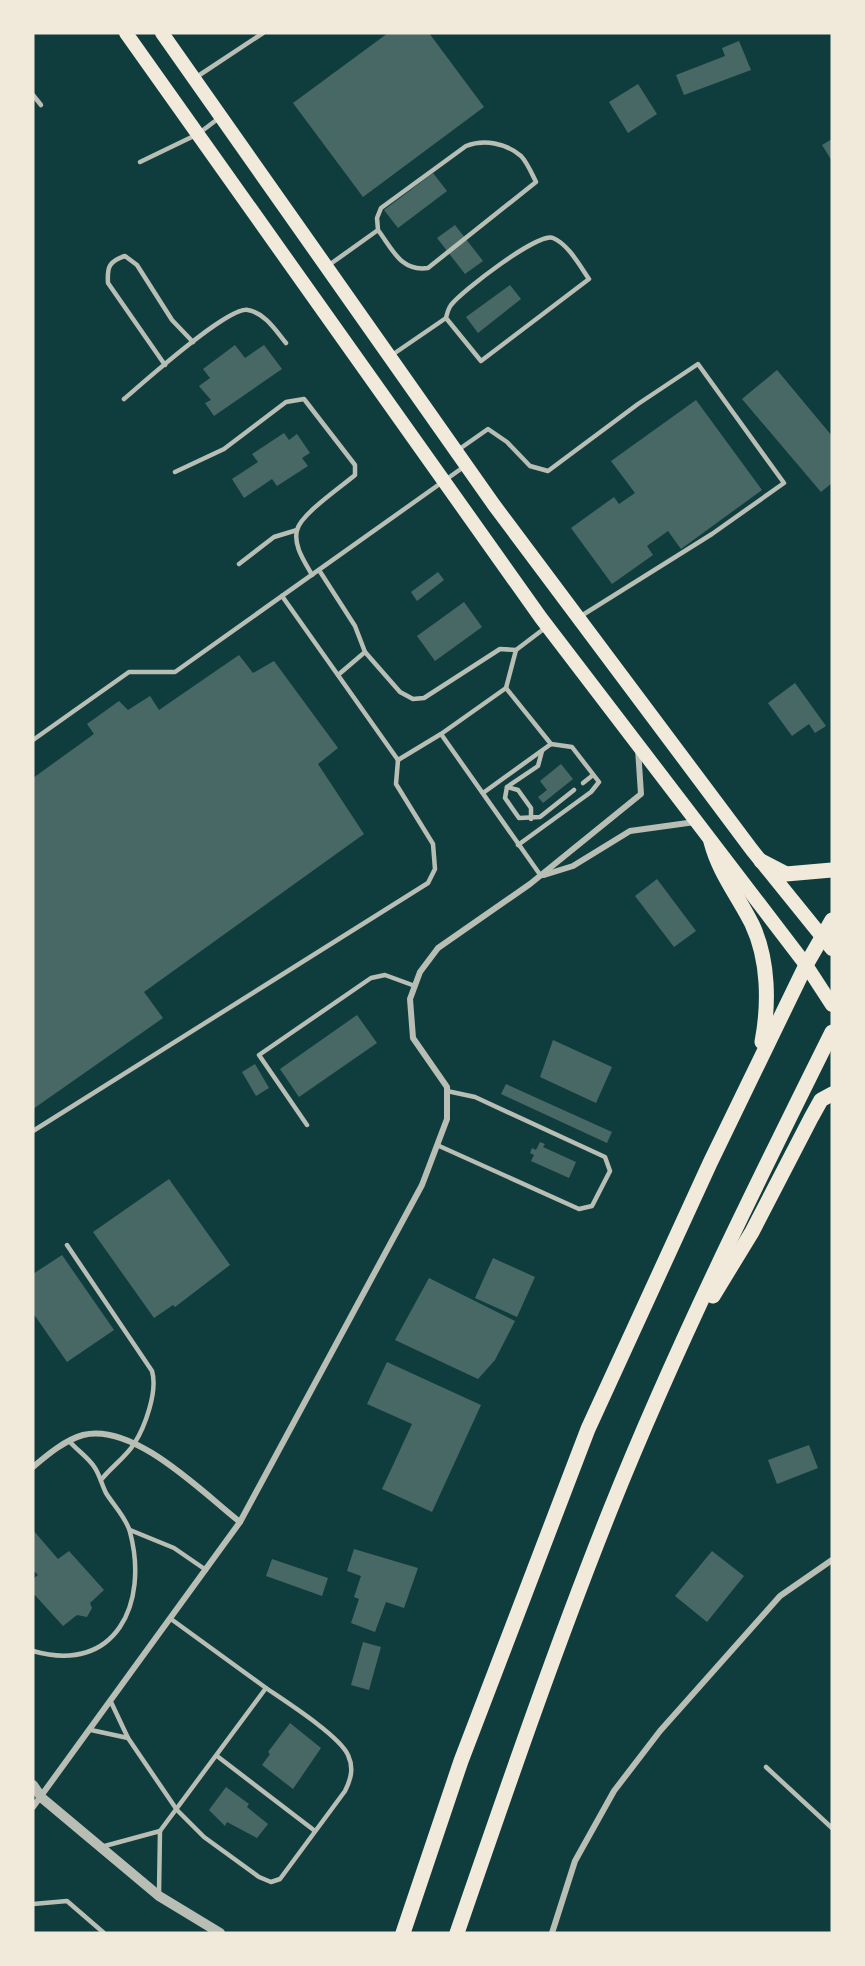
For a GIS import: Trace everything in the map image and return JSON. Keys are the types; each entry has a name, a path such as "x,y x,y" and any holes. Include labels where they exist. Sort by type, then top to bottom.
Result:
{"highway":[{"path":"711,842 718,866 753,927 764,967 768,1009 758,1063"},
{"path":"760,861 786,874 806,875 832,870"},
{"path":"403,1933 461,1761 588,1429 806,965 827,944 832,920"},
{"path":"457,1933 534,1710 587,1571 679,1349 832,1032"},
{"path":"679,1349 752,1232 821,1100 832,1094"}],"main road":[{"path":"126,33 547,626 806,965 832,1005"},
{"path":"162,33 466,465 760,861 827,944"}],"street":[{"path":"33,1807 42,1798 240,1522 422,1185 447,1119 447,1087 413,1038 410,999 420,972 438,948 541,876 641,794 637,743"},
{"path":"541,876 573,866 630,831 695,822"},
{"path":"33,1467 53,1451 84,1435 114,1435 147,1449 240,1522"},
{"path":"552,1933 575,1861 614,1791 660,1731 780,1596 832,1560"},
{"path":"33,1785 42,1798 159,1896 220,1933"}],"lane":[{"path":"194,78 263,33"},
{"path":"33,95 40,105"},
{"path":"140,162 198,134 222,117"},
{"path":"480,141 493,143 521,156 536,182 428,268 414,270 404,264 378,230 377,218 381,208 466,146 480,141"},
{"path":"326,266 378,230"},
{"path":"390,357 446,318 449,307 469,288 533,243 546,237 554,238 569,251 589,279 481,361 446,318"},
{"path":"165,365 108,283 107,269 114,260 125,256 137,265 172,320 194,342"},
{"path":"124,399 216,324 242,310 251,310 270,322 286,343"},
{"path":"456,451 488,429 507,442 530,466 548,471 638,404 698,364 784,483 712,534 647,576 593,606 579,618"},
{"path":"175,472 224,449 286,402 304,399 355,465 355,475 306,516 297,530 298,550 312,575"},
{"path":"33,740 129,672 175,672 466,465"},
{"path":"239,564 274,537 297,530"},
{"path":"319,570 355,626 365,652 400,692 413,699 424,698 500,649 516,650"},
{"path":"33,1131 428,883 435,869 433,844 396,784 398,760 282,596"},
{"path":"398,760 441,734 506,688 516,650 547,626"},
{"path":"338,675 365,652"},
{"path":"506,688 551,744 572,747 599,782 591,792 518,845"},
{"path":"441,734 541,876"},
{"path":"483,793 551,744"},
{"path":"542,751 538,766 507,787 505,798 519,818 540,817 574,790"},
{"path":"583,783 593,775"},
{"path":"507,787 518,790 531,808 531,819"},
{"path":"307,1125 259,1055 371,978 385,975 415,986"},
{"path":"437,1145 579,1209 592,1206 610,1171 605,1157 475,1097 447,1091"},
{"path":"67,1245 152,1371 155,1382 153,1399 134,1444 102,1480"},
{"path":"33,1651 51,1656 84,1654 110,1640 126,1617 134,1599 135,1562 130,1530 105,1492 102,1480 90,1460 70,1442"},
{"path":"130,1530 174,1548 206,1570"},
{"path":"111,1702 128,1737 177,1810 204,1837 259,1877 271,1882 280,1879 351,1779 348,1754 337,1740 171,1619"},
{"path":"101,1847 160,1831 266,1688"},
{"path":"91,1730 128,1737"},
{"path":"217,1756 315,1832"},
{"path":"766,1767 832,1827"},
{"path":"159,1896 160,1831"},
{"path":"33,1904 67,1901 104,1933"}],"building":[{"path":"388,33 429,33 484,107 363,197 293,103"},
{"path":"739,41 751,70 684,95 676,75 725,56 722,48"},
{"path":"638,84 657,114 628,133 609,102"},
{"path":"832,139 832,161 822,145"},
{"path":"433,173 447,191 398,228 384,210"},
{"path":"455,225 483,261 465,274 437,238"},
{"path":"510,285 521,299 478,333 466,317"},
{"path":"235,345 245,358 264,345 282,369 214,416 205,403 211,400 199,386 210,378 203,369"},
{"path":"777,370 832,436 832,483 821,492 742,399"},
{"path":"696,400 762,490 681,549 668,531 647,546 653,555 612,584 571,528 614,497 619,504 635,493 611,461"},
{"path":"284,433 289,440 297,434 310,453 302,458 308,466 277,486 272,479 244,498 232,479 258,462 252,454"},
{"path":"438,572 444,580 417,601 411,592"},
{"path":"464,602 482,627 435,661 417,636"},
{"path":"239,655 253,673 274,661 338,748 318,764 364,834 144,992 163,1018 33,1109 33,778 94,734 87,724 119,701 128,710 150,696 159,710"},
{"path":"795,683 826,726 815,733 809,724 792,736 768,703"},
{"path":"561,764 573,779 543,803 538,797 547,790 540,781"},
{"path":"657,879 696,931 674,947 635,896"},
{"path":"357,1015 377,1043 299,1097 280,1069"},
{"path":"553,1040 612,1067 596,1103 540,1077"},
{"path":"255,1064 269,1088 256,1096 242,1072"},
{"path":"506,1084 612,1132 607,1143 501,1094"},
{"path":"540,1142 545,1144 543,1147 576,1162 569,1178 531,1161 534,1155 530,1153 532,1148 536,1150"},
{"path":"169,1179 230,1265 175,1307 173,1305 154,1318 93,1232"},
{"path":"62,1255 114,1330 67,1362 33,1313 33,1274"},
{"path":"493,1258 535,1277 517,1317 475,1298"},
{"path":"429,1278 515,1321 495,1360 478,1379 395,1340"},
{"path":"387,1362 481,1405 432,1512 382,1489 412,1424 367,1404"},
{"path":"809,1445 818,1468 777,1484 768,1460"},
{"path":"33,1530 58,1559 69,1551 104,1590 90,1603 92,1608 87,1617 77,1615 63,1626 33,1593 33,1579 38,1575 33,1570"},
{"path":"354,1549 418,1568 404,1608 386,1602 375,1632 351,1623 359,1599 354,1597 361,1576 347,1571"},
{"path":"712,1551 744,1576 707,1622 675,1596"},
{"path":"272,1559 328,1578 322,1596 266,1576"},
{"path":"363,1642 381,1647 369,1690 351,1685"},
{"path":"290,1723 321,1748 293,1789 262,1765 270,1754 268,1752"},
{"path":"226,1787 249,1804 247,1807 268,1824 257,1838 227,1822 225,1826 209,1810"}]}
